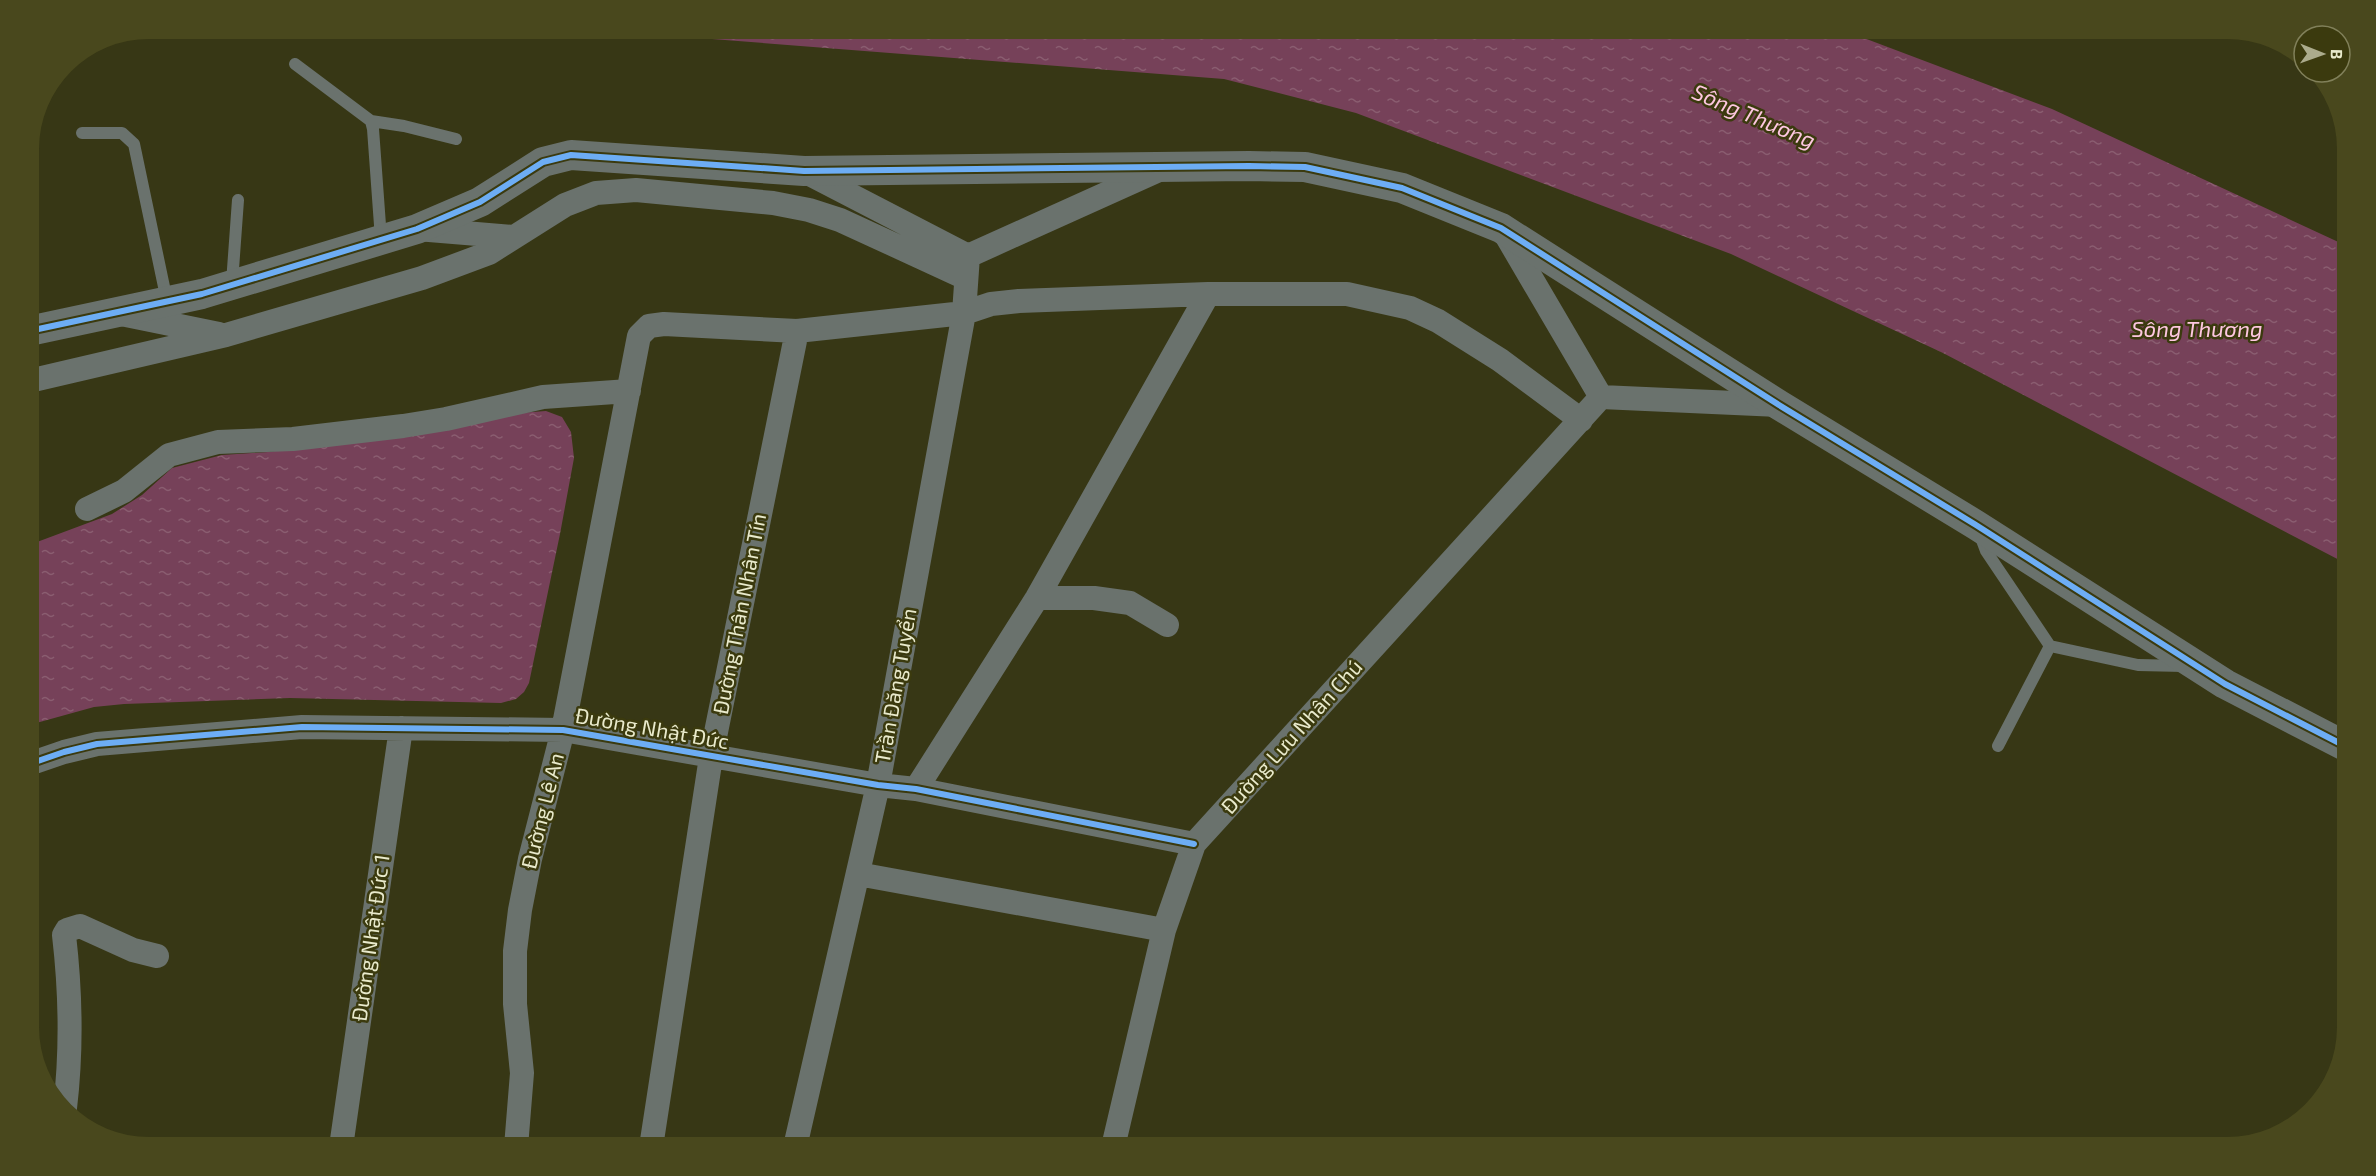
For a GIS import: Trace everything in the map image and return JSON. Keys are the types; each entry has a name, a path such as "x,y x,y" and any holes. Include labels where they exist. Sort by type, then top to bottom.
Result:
{"street":[{"path":"39,329 232,285 417,229 480,202 543,162 571,155 804,171 1305,167 1402,188 1501,228 1779,405 1977,525 2197,667 2337,742"},
{"path":"39,379 226,335 422,278 489,253 566,205 596,193 636,190 774,203 809,210 967,267 1164,167"},
{"path":"804,171 967,267"},
{"path":"1501,228 1601,397 1779,405"},
{"path":"417,229 514,237"},
{"name":"Trần Đăng Tuyển","path":"798,1137 878,785 964,313 967,267"},
{"path":"916,789 1038,598 1208,294"},
{"path":"796,331 964,313 991,304 1020,301 1208,294 1347,294 1410,308 1438,321 1500,360 1581,420"},
{"path":"115,312 226,335"},
{"name":"Đường Lê An","path":"517,1137 522,1073 515,1004 515,951 530,859 563,730 639,336 649,326 655,324 796,331"},
{"name":"Đường Thân Nhân Tín","path":"653,1137 711,757 796,331"},
{"path":"87,509 124,491 169,455 218,442 293,439 403,426 446,419 543,397 629,391"},
{"name":"Đường Lưu Nhân Chú","path":"1116,1137 1164,930 1194,844 1601,397"},
{"path":"1038,598 1094,598 1131,603 1167,625"},
{"name":"Đường Nhật Đức","path":"39,761 97,744 302,727 563,730 878,785 916,789 1194,844"},
{"name":"Đường Nhật Đức 1","path":"343,1137 401,728"},
{"path":"858,874 1164,930"},
{"path":"66,1100 71,1060 69,975 64,935 67,930 80,926 133,950 157,956"}],"lane":[{"path":"295,64 370,121 404,126 456,139"},
{"path":"370,121 373,129 381,240"},
{"path":"81,133 122,133 134,144 167,301"},
{"path":"232,285 238,200"},
{"path":"1977,525 1986,551 2050,646 2138,665 2197,667"},
{"path":"1998,746 2050,646"}],"water":[{"name":"Sông Thương","path":"712,39 1866,39 2052,109 2337,241 2337,559 1943,353 1731,254 1356,113 1224,79"},
{"path":"546,411 562,417 571,432 574,458 529,683 516,699 501,703 290,698 124,704 94,707 39,722 39,541 112,514 142,495 172,468 222,455 268,452 348,441 503,414"}],"cycle path":[{"path":"39,329 202,294 417,229 480,202 543,162 571,155 804,171 1305,167 1402,188 1501,228 1779,405 1976,525 2225,684 2337,742"},
{"path":"39,761 97,744 302,727 563,730 878,785 916,789 1194,844"}]}
